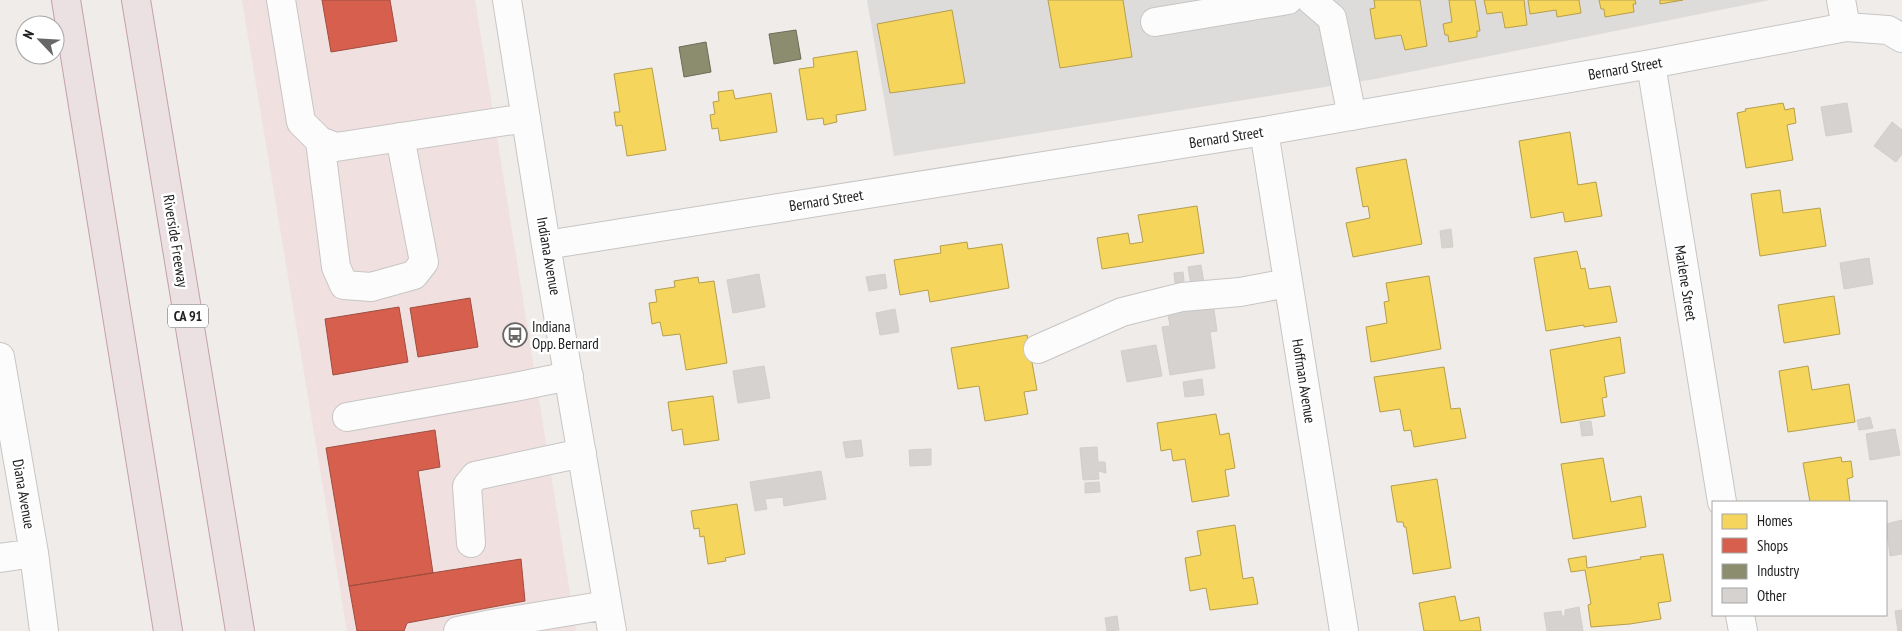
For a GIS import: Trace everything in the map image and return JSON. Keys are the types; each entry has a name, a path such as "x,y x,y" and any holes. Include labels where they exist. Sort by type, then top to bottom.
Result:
{"highway":[{"path":"66,0 168,631"},
{"name":"Riverside Freeway","path":"136,0 240,631"}],"street":[{"path":"281,0 301,122 320,141 336,147 526,118"},
{"name":"Indiana Avenue","path":"507,0 546,244 610,618"},
{"path":"1155,22 1288,0"},
{"path":"1311,0 1332,18 1352,116"},
{"path":"1841,0 1846,27"},
{"name":"Bernard Street","path":"546,244 1264,131 1650,64 1846,27 1888,30 1902,38"},
{"name":"Marlene Street","path":"1650,64 1722,501"},
{"name":"Hoffman Avenue","path":"1264,131 1344,631"},
{"path":"320,141 336,267 344,284 371,287 414,275 424,262 400,138"},
{"path":"1038,349 1122,312 1182,297 1240,292 1288,283"},
{"name":"Diana Avenue","path":"0,357 34,554 44,631"},
{"path":"347,417 524,386 569,376"},
{"path":"471,543 467,486 475,476 582,453"},
{"path":"0,558 34,554"},
{"path":"1740,616 1743,631"},
{"path":"458,631 610,618"}],"shaded area":[{"path":"242,0 475,0 576,631 347,631"},
{"path":"867,0 1770,0 1375,79 894,156"}],"building: Homes":[{"path":"1048,0 1123,0 1132,57 1060,68"},
{"path":"1374,0 1420,0 1427,46 1405,50 1401,35 1375,39 1370,9 1375,8"},
{"path":"1449,0 1475,0 1480,31 1477,31 1477,37 1449,42 1448,35 1445,35 1443,24 1452,22"},
{"path":"1484,0 1524,0 1527,25 1505,28 1502,12 1487,14"},
{"path":"1528,0 1579,0 1581,13 1557,17 1556,10 1530,14"},
{"path":"1599,0 1635,0 1636,4 1633,4 1634,12 1605,17 1604,9 1601,9"},
{"path":"1660,0 1683,0 1660,4"},
{"path":"952,10 965,83 890,93 877,24"},
{"path":"857,51 866,110 836,115 837,122 824,125 823,118 807,120 799,69 814,67 813,58"},
{"path":"652,68 666,150 627,156 622,125 616,126 614,112 620,112 614,74"},
{"path":"733,90 735,99 771,93 777,132 720,141 718,128 712,129 710,115 715,114 713,102 719,101 718,92"},
{"path":"1783,103 1785,110 1794,108 1796,123 1787,125 1793,160 1746,168 1737,113 1746,111 1745,109"},
{"path":"1570,132 1578,185 1596,182 1602,216 1565,222 1563,212 1531,218 1519,141"},
{"path":"1406,159 1422,244 1353,257 1346,223 1370,218 1368,206 1363,207 1356,168"},
{"path":"1780,190 1783,213 1820,208 1826,246 1760,256 1751,194"},
{"path":"1197,206 1204,253 1102,269 1097,238 1128,233 1130,244 1143,242 1138,215"},
{"path":"967,242 968,249 1002,244 1009,288 930,302 928,290 900,295 894,260 941,253 940,246"},
{"path":"1577,251 1581,269 1585,268 1589,289 1610,286 1617,322 1546,331 1534,258"},
{"path":"1429,276 1441,349 1371,362 1366,327 1387,323 1384,302 1389,301 1386,283"},
{"path":"698,277 699,283 714,281 727,363 686,370 680,334 663,336 660,322 652,324 649,303 657,302 655,290 675,287 674,281"},
{"path":"1834,296 1840,334 1784,343 1778,305"},
{"path":"1027,335 1037,390 1024,392 1028,414 985,421 979,386 958,389 951,348"},
{"path":"1620,337 1625,373 1604,377 1607,397 1602,398 1605,416 1561,423 1550,350"},
{"path":"1808,366 1812,390 1849,384 1855,422 1788,432 1779,371"},
{"path":"1444,367 1451,409 1460,408 1466,438 1414,447 1411,430 1404,431 1400,409 1380,412 1374,377"},
{"path":"713,396 719,440 684,445 682,429 672,431 668,402"},
{"path":"1216,414 1220,435 1229,433 1235,468 1225,470 1229,496 1192,502 1185,459 1173,461 1171,449 1161,451 1157,423"},
{"path":"1841,457 1842,462 1851,461 1853,477 1847,479 1850,501 1810,501 1803,463"},
{"path":"1603,458 1611,502 1641,496 1646,527 1573,539 1561,464"},
{"path":"1437,479 1451,568 1413,574 1406,527 1404,527 1403,522 1397,522 1391,486"},
{"path":"737,504 745,554 725,558 726,561 708,564 704,536 700,537 699,528 694,529 691,511"},
{"path":"1235,525 1243,579 1253,577 1258,604 1210,610 1206,588 1190,591 1185,558 1201,555 1197,531"},
{"path":"1663,554 1671,601 1658,603 1661,619 1591,627 1588,605 1591,604 1585,570 1571,572 1568,559 1586,556 1587,568"},
{"path":"1455,596 1460,621 1479,617 1481,631 1424,631 1419,603"}],"building: Shops":[{"path":"322,0 390,0 397,41 331,52"},
{"path":"470,298 478,347 418,357 410,308"},
{"path":"399,307 408,362 333,375 325,319"},
{"path":"435,430 440,467 418,471 433,573 349,586 326,448"},
{"path":"521,559 525,601 407,623 404,631 357,631 349,586"}],"building: Industry":[{"path":"796,30 801,59 774,64 769,34"},
{"path":"706,42 711,72 684,77 679,47"}],"building: Other":[{"path":"1847,103 1852,132 1826,136 1821,107"},
{"path":"1892,122 1902,130 1902,154 1896,162 1874,146"},
{"path":"1451,229 1453,247 1442,248 1440,231"},
{"path":"1869,258 1873,284 1844,289 1840,263"},
{"path":"1201,265 1204,283 1191,285 1188,267"},
{"path":"1183,272 1184,281 1175,283 1174,273"},
{"path":"759,274 765,307 733,313 727,280"},
{"path":"885,274 887,288 869,291 866,277"},
{"path":"1213,303 1217,331 1210,332 1215,368 1170,375 1162,327 1170,326 1167,309"},
{"path":"895,309 899,332 880,335 876,313"},
{"path":"1156,345 1162,376 1127,382 1121,351"},
{"path":"764,366 770,398 738,403 733,371"},
{"path":"1202,379 1204,395 1185,397 1183,382"},
{"path":"1870,417 1873,428 1859,430 1857,420"},
{"path":"1591,421 1593,435 1582,436 1580,422"},
{"path":"1895,429 1900,455 1870,460 1866,434"},
{"path":"861,440 863,456 846,458 843,442"},
{"path":"1097,447 1098,462 1105,462 1106,473 1098,471 1099,479 1083,480 1080,448"},
{"path":"931,449 931,465 910,466 909,450"},
{"path":"821,471 826,499 784,506 783,497 765,499 767,509 755,511 750,482"},
{"path":"1099,482 1100,492 1085,493 1085,483"},
{"path":"1902,520 1902,554 1890,556 1887,524"},
{"path":"1579,607 1583,631 1547,631 1544,613 1561,611 1562,616 1565,616 1565,610"},
{"path":"1902,610 1902,631 1898,631 1895,611"},
{"path":"1117,616 1119,630 1107,631 1105,618"}],"place":[{"name":"Indiana Opp. Bernard","path":"515,335"}]}
